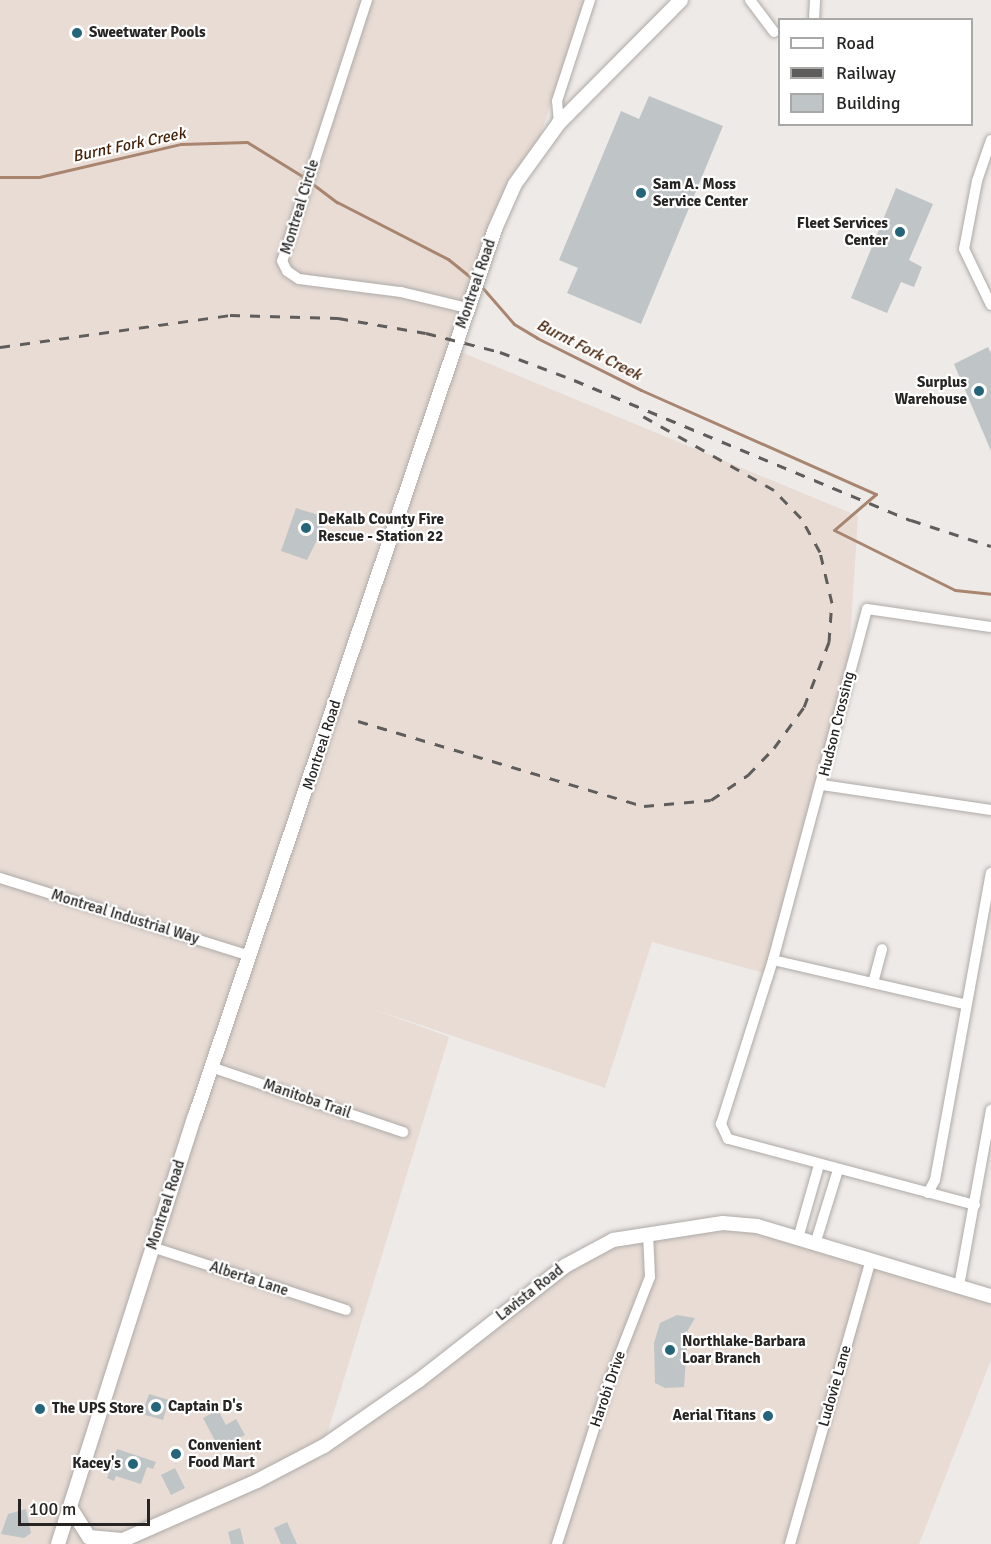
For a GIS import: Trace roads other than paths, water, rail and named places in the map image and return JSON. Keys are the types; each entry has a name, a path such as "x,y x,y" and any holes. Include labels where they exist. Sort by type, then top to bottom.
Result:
{"street":[{"name":"Montreal Circle","path":"367,0 282,261 287,271 299,279 401,292 467,308"},
{"path":"559,123 557,101 590,0"},
{"name":"Montreal Road","path":"58,1544 211,1067 475,284 515,184 559,123 681,0"},
{"path":"750,0 774,32"},
{"path":"814,18 815,0"},
{"path":"991,140 977,181 964,249 991,303"},
{"name":"Hudson Crossing","path":"975,1205 728,1139 721,1124 773,960 822,785 867,609 991,627"},
{"path":"822,785 991,810"},
{"path":"928,1193 935,1180 964,1004 991,873"},
{"name":"Montreal Industrial Way","path":"0,878 250,956"},
{"path":"873,983 882,949"},
{"path":"773,960 964,1004"},
{"name":"Manitoba Trail","path":"211,1067 403,1132"},
{"path":"959,1286 991,1110"},
{"path":"798,1235 819,1165"},
{"path":"816,1241 838,1170"},
{"name":"Lavista Road","path":"118,1542 257,1481 324,1446 418,1381 566,1266 613,1240 723,1223 798,1235 991,1296"},
{"name":"Harobi Drive","path":"557,1544 609,1382 650,1276 648,1233"},
{"name":"Alberta Lane","path":"152,1247 346,1310"},
{"name":"Ludovie Lane","path":"789,1544 872,1260"},
{"path":"70,1507 89,1537 118,1542"}],"waterway":[{"name":"Burnt Fork Creek","path":"0,177 39,177 181,144 247,142 305,178"},
{"name":"Burnt Fork Creek","path":"310,182 337,202 448,259 474,280"},
{"name":"Burnt Fork Creek","path":"481,286 514,324 537,338 641,390 876,494 834,530 955,590 991,594"}],"railway":[{"path":"0,347 230,315 338,318 426,333 500,352 574,380 911,520 991,546"},
{"path":"358,721 644,806 711,800 748,775 774,748 804,707 829,642 832,603 820,552 801,518 774,490 639,414"}],"place":[{"name":"Sweetwater Pools","path":"77,33"},
{"name":"Sam A. Moss Service Center","path":"641,193"},
{"name":"Fleet Services Center","path":"900,232"},
{"name":"Surplus Warehouse","path":"979,391"},
{"name":"DeKalb County Fire Rescue - Station 22","path":"306,528"},
{"name":"Northlake-Barbara Loar Branch","path":"670,1350"},
{"name":"Captain D's","path":"156,1407"},
{"name":"The UPS Store","path":"40,1409"},
{"name":"Aerial Titans","path":"768,1416"},
{"name":"Convenient Food Mart","path":"176,1454"},
{"name":"Kacey's","path":"133,1464"}]}
